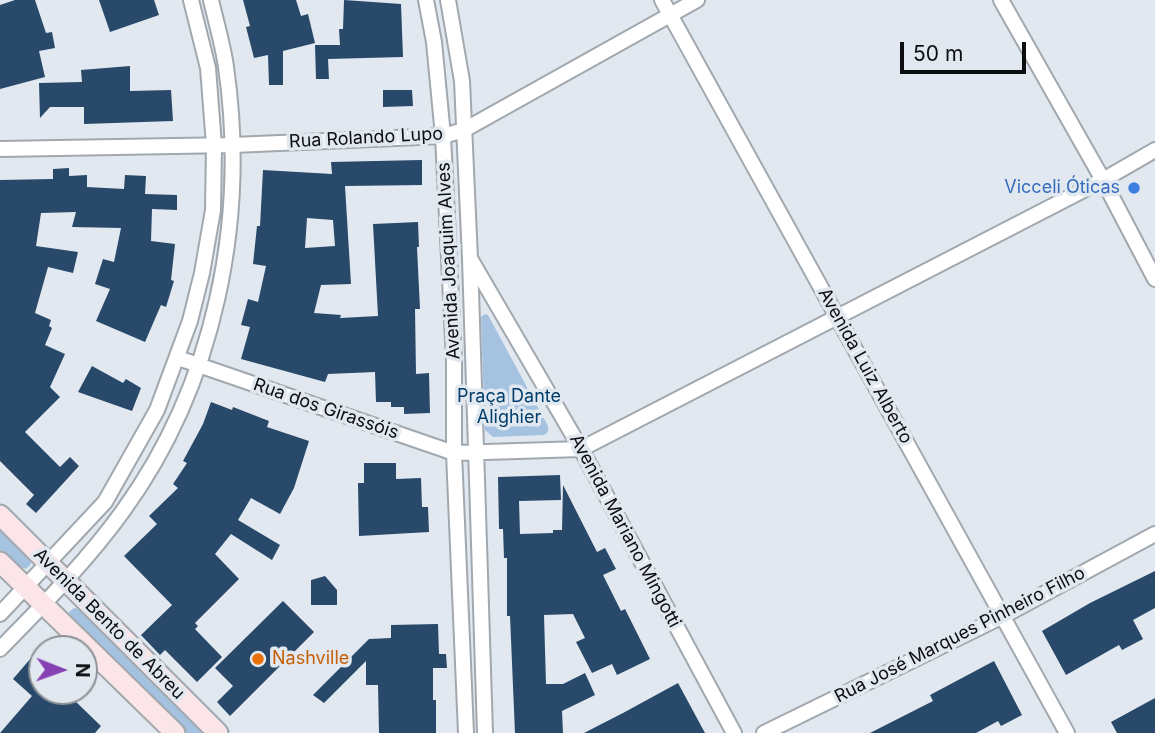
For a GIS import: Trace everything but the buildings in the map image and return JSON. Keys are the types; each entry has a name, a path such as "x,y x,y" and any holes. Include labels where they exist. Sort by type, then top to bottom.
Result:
{"main road":[{"name":"Avenida Bento de Abreu","path":"0,515 218,733"},
{"name":"Avenida Bento de Abreu","path":"0,562 175,733"}],"street":[{"path":"0,614 105,502 157,410 178,358 199,285 213,211 214,145 208,68 191,0"},
{"path":"0,649 43,605 123,512 152,467 175,423 199,366 221,284 231,217 233,145 226,66 211,0"},
{"name":"Avenida Joaquim Alves","path":"426,0 435,42 443,136 454,361 454,453 466,733"},
{"name":"Avenida Joaquim Alves","path":"448,0 462,81 485,733"},
{"name":"Avenida Luiz Alberto","path":"662,0 1067,733"},
{"name":"Rua Rolando Lupo","path":"0,149 233,145 443,136 464,130 697,0"},
{"path":"1000,0 1103,180 1155,279"},
{"path":"581,449 1103,180 1155,150"},
{"name":"Avenida Mariano Mingotti","path":"470,259 581,449 734,733"},
{"name":"Rua dos Girassóis","path":"178,358 454,453 581,449"},
{"name":"Rua José Marques Pinheiro Filho","path":"764,733 1003,616 1155,534"}],"green space":[{"name":"Praça Dante Alighier","path":"488,315 548,426 548,432 544,435 493,437 485,430 481,317"},
{"path":"0,526 28,553 31,564 26,569 16,565 0,550"},
{"path":"74,608 81,609 208,733 187,733 98,647 98,635 86,635 71,621 69,612"}],"place":[{"name":"Vicceli Óticas","path":"1134,188"},
{"name":"Nashville","path":"258,659"}]}
